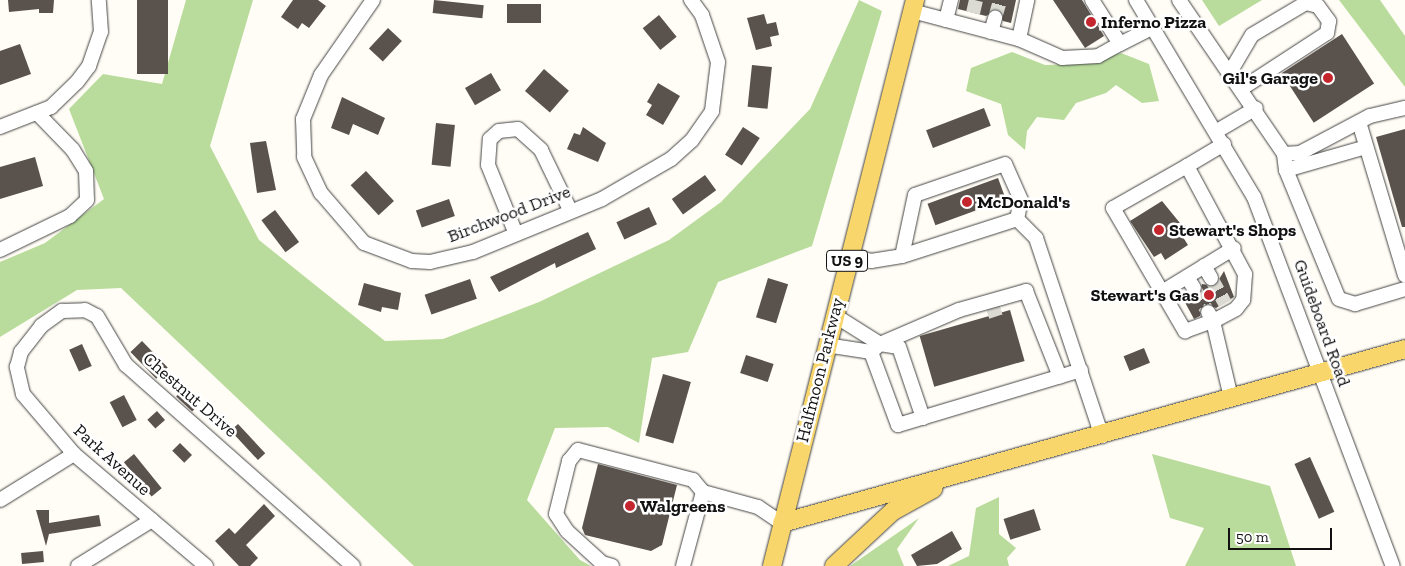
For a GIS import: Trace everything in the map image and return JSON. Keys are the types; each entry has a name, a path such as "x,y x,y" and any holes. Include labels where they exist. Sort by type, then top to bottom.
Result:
{"main road":[{"name":"Halfmoon Parkway","path":"772,566 826,345 914,5"},
{"path":"782,523 1102,436 1405,349"},
{"path":"834,566 893,511 955,477"}],"street":[{"path":"0,127 51,107 89,66 100,32 99,0"},
{"name":"Birchwood Drive","path":"373,0 336,48 303,119 304,157 321,193 364,243 412,262 430,262 464,254 516,234 645,176 671,159 704,124 717,92 718,62 702,15 691,0"},
{"path":"946,20 951,0"},
{"path":"1019,39 1027,0"},
{"path":"1092,0 1120,44"},
{"name":"Guideboard Road","path":"1136,0 1217,130 1254,197 1393,566"},
{"path":"1179,0 1229,74 1256,108 1284,154 1286,170 1339,299 1355,304 1405,289"},
{"path":"1229,74 1252,35 1306,2 1318,6 1329,21 1327,34 1241,89"},
{"path":"914,5 946,20 971,19 991,32 1019,39 1043,52 1083,59 1120,44 1153,27"},
{"path":"991,32 995,18"},
{"path":"1217,130 1256,108"},
{"path":"1284,154 1300,153 1359,122 1405,108"},
{"path":"0,250 70,216 86,200 86,171 73,150 37,113"},
{"path":"1359,122 1405,275"},
{"path":"516,234 488,165 490,139 499,131 518,129 537,145 570,210"},
{"path":"1187,166 1234,248 1245,274 1245,290 1243,300 1185,331 1112,208 1224,144"},
{"path":"1286,170 1366,147"},
{"path":"902,256 915,195 1001,162 1021,200 1017,219"},
{"path":"849,255 871,260 902,256 1017,219"},
{"path":"1017,219 1036,238 1102,436"},
{"path":"1162,292 1191,282 1208,272 1234,248"},
{"path":"876,348 959,310 1026,291 1060,377"},
{"path":"1002,307 1029,299"},
{"name":"Chestnut Drive","path":"17,367 29,340 62,311 85,310 97,316 126,365 353,566"},
{"path":"959,310 987,312"},
{"path":"834,315 876,348 898,425 1081,370"},
{"path":"1210,317 1231,398"},
{"path":"826,345 876,348 899,347 923,418"},
{"name":"Park Avenue","path":"17,367 30,406 74,454 206,566"},
{"path":"612,566 602,563 566,532 556,514 569,461 578,450 693,480 703,492 758,507 782,523"},
{"path":"0,500 74,454"},
{"path":"683,566 703,492"},
{"path":"78,566 152,520"}],"green space":[{"path":"186,0 253,0 210,146 259,240 385,341 443,339 539,302 669,240 721,202 810,109 859,0 882,11 812,246 718,282 688,352 652,358 639,443 608,427 555,428 527,500 580,560 591,566 414,566 121,288 77,290 0,337 0,262 45,243 104,199 69,109 103,74 162,84"},
{"path":"1202,0 1262,0 1219,26"},
{"path":"1339,0 1380,0 1405,36 1405,87"},
{"path":"1012,52 1045,65 1080,64 1121,53 1149,64 1159,101 1142,103 1116,85 1106,93 1076,103 1064,120 1037,117 1027,131 1025,150 1008,135 1001,104 966,91 971,68"},
{"path":"1152,454 1270,486 1296,566 1185,566 1204,528 1170,518"},
{"path":"999,497 999,534 1016,548 1007,558 1009,566 948,566 969,556 976,508"},
{"path":"919,518 897,549 904,566 850,566"}],"building":[{"path":"8,0 54,0 53,13 39,13 39,9 9,12"},
{"path":"137,0 168,0 168,74 137,74"},
{"path":"293,0 318,0 326,6 309,28 302,23 298,29 281,17"},
{"path":"434,0 484,5 482,18 433,13"},
{"path":"960,0 1016,0 1011,23 1003,21 997,10 986,16 958,9"},
{"path":"1053,0 1082,0 1104,36 1085,48"},
{"path":"507,4 541,4 541,23 507,23"},
{"path":"764,14 767,24 776,22 779,35 770,37 772,46 756,50 747,18"},
{"path":"659,15 677,37 660,50 643,28"},
{"path":"388,28 402,41 383,61 369,48"},
{"name":"Gil's Garage","path":"1342,34 1374,83 1314,123 1282,73"},
{"path":"20,44 31,74 0,85 0,51"},
{"path":"752,65 772,67 768,109 748,107"},
{"path":"544,69 569,91 550,113 525,91"},
{"path":"491,73 501,90 475,105 465,88"},
{"path":"658,83 680,96 663,125 646,115 652,105 647,102"},
{"path":"342,97 385,118 378,135 353,124 349,135 331,128"},
{"path":"984,108 991,126 933,148 926,130"},
{"path":"436,123 455,125 451,167 432,165"},
{"path":"583,127 606,143 598,162 567,149 574,133 580,135"},
{"path":"743,127 760,138 742,166 725,155"},
{"path":"1405,129 1405,227 1402,227 1376,137"},
{"path":"266,141 276,190 257,193 250,143"},
{"path":"35,157 43,186 0,199 0,167"},
{"path":"366,171 394,201 379,215 351,185"},
{"path":"705,175 716,190 683,214 672,199"},
{"name":"McDonald's","path":"998,178 1006,200 935,225 928,204"},
{"path":"449,199 455,216 422,227 416,210"},
{"name":"Stewart's Shops","path":"1162,201 1184,228 1179,231 1188,245 1165,260 1161,253 1154,257 1130,221"},
{"path":"649,207 657,224 624,239 616,222"},
{"path":"275,210 299,242 285,252 261,220"},
{"path":"588,232 596,249 556,268 555,263 499,292 490,277"},
{"name":"Stewart's Gas","path":"1224,271 1234,297 1216,308 1204,304 1200,316 1194,319 1181,295 1198,296 1202,284 1215,286"},
{"path":"768,278 788,284 776,323 756,317"},
{"path":"470,279 477,299 431,314 425,295"},
{"path":"364,283 401,293 398,310 382,307 381,312 358,305"},
{"path":"1010,310 1025,361 934,387 920,336"},
{"path":"142,341 168,368 156,379 130,352"},
{"path":"82,344 92,366 79,372 69,350"},
{"path":"1144,348 1150,363 1130,371 1124,356"},
{"path":"746,355 774,364 768,382 740,373"},
{"path":"663,374 691,382 673,444 645,436"},
{"path":"185,387 201,402 192,412 176,397"},
{"path":"124,395 137,420 122,427 110,402"},
{"path":"157,411 165,420 155,429 147,420"},
{"path":"238,424 265,453 258,460 231,431"},
{"path":"180,443 192,455 184,463 172,451"},
{"path":"134,454 162,488 152,496 124,462"},
{"path":"1310,457 1334,512 1319,519 1294,464"},
{"name":"Walgreens","path":"598,464 677,485 662,545 651,551 585,535 582,528"},
{"path":"264,504 275,516 246,545 258,558 250,566 239,566 215,541 229,528 235,534"},
{"path":"1034,509 1041,530 1010,540 1004,519"},
{"path":"36,510 49,510 49,523 99,515 101,526 49,534 46,546"},
{"path":"952,531 962,549 937,564 917,566 911,555"},
{"path":"43,551 44,562 22,564 21,553"}],"tunnel":[{"path":"973,13 976,0"},
{"path":"995,18 1000,0"},
{"path":"1211,278 1225,303"},
{"path":"1194,288 1208,312"},
{"path":"987,312 1002,307"}],"place":[{"name":"Inferno Pizza","path":"1091,22"},
{"name":"Gil's Garage","path":"1328,78"},
{"name":"McDonald's","path":"967,202"},
{"name":"Stewart's Shops","path":"1159,230"},
{"name":"Stewart's Gas","path":"1209,295"},
{"name":"Walgreens","path":"630,506"}]}
